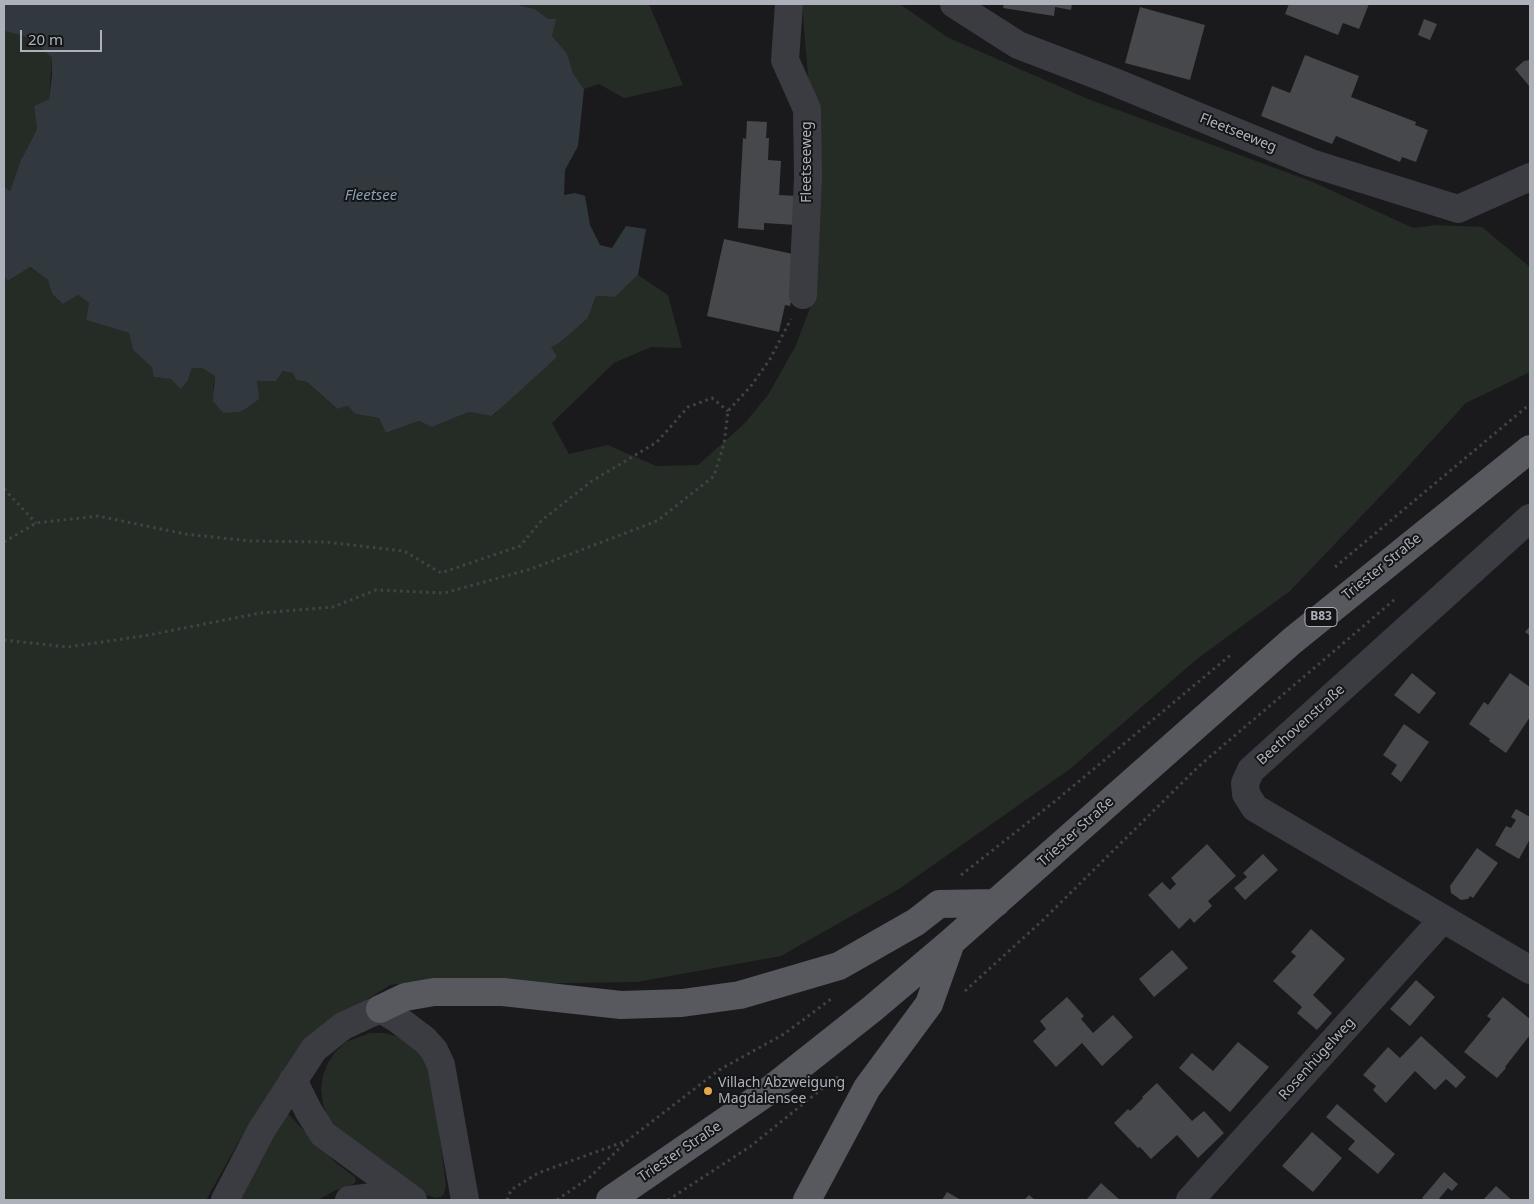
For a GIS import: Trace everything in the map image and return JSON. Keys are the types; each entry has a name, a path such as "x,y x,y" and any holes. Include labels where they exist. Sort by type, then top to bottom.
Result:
{"main road":[{"name":"Triester Straße","path":"610,1200 766,1093 872,1009 996,903 1292,641 1530,449"},
{"path":"380,1009 405,997 434,992 503,992 621,1005 682,1003 740,996 839,966 916,922 939,904 996,903"},
{"path":"807,1200 867,1088 929,1004 950,943"}],"street":[{"name":"Fleetseeweg","path":"789,4 784,60 807,109 808,177 803,295"},
{"name":"Fleetseeweg","path":"954,4 1018,45 1311,163 1458,209 1530,176"},
{"name":"Beethovenstraße","path":"1530,518 1251,770 1245,783 1246,794 1255,808 1530,970"},
{"name":"Rosenhügelweg","path":"1190,1200 1443,919"},
{"path":"224,1200 262,1129 314,1049 343,1026 380,1009 396,1018 425,1040 434,1050 441,1064 465,1200"},
{"path":"293,1080 323,1134 408,1197"},
{"path":"349,1200 408,1197"}],"path":[{"path":"4,640 68,647 149,636 260,613 333,606 376,590 444,593 531,569 657,521 714,476 724,444 728,412 751,386 770,359 803,295"},
{"path":"4,542 36,523 98,516 185,534 250,541 324,542 404,550 441,573 520,546 542,520 592,481 657,442 688,408 712,398 728,412"},
{"path":"1334,568 1530,404"},
{"path":"4,489 36,523"},
{"path":"962,993 1043,920 1200,766 1396,599"},
{"path":"960,876 1054,802 1236,651"},
{"path":"557,1200 590,1177 628,1140 718,1070 784,1034 835,996"},
{"path":"668,1200 750,1146 835,1078 845,1076"},
{"path":"507,1200 511,1190 538,1173 628,1140"}],"shaded area":[{"path":"514,4 649,4 683,85 624,98 599,84 584,89 573,73 567,53 552,36 548,19 535,9"},
{"path":"802,4 900,4 947,37 1088,99 1313,182 1413,228 1437,225 1482,227 1530,267 1530,372 1466,403 1290,591 1197,659 1070,769 899,889 781,956 637,982 500,984 442,979 390,985 320,1029 283,1074 237,1145 206,1200 4,1200 4,277 9,281 29,267 48,280 52,294 63,304 78,295 89,303 86,320 129,333 133,350 153,367 155,377 188,380 192,368 202,368 215,376 213,389 256,381 276,381 283,371 293,373 296,380 307,382 336,409 348,406 355,414 379,418 387,433 419,421 432,427 469,412 493,416 551,347 588,318 596,296 615,297 638,275 668,295 682,348 651,347 614,363 552,423 569,454 608,445 656,466 698,465 744,424 768,395 795,347 817,290 817,182"},
{"path":"4,31 23,36 36,43 52,58 49,99 34,106 37,129 20,162 10,191 4,186"},
{"path":"370,1033 384,1033 408,1042 419,1050 432,1073 446,1186 441,1197 436,1198 424,1194 337,1128 328,1117 323,1104 321,1090 323,1076 328,1063 335,1052 346,1042"},
{"path":"288,1114 336,1163 355,1177 356,1181 354,1184 336,1190 318,1200 239,1200 280,1121"}],"water":[{"name":"Fleetsee","path":"4,4 514,4 535,9 548,19 556,19 552,36 567,53 573,73 584,89 578,146 565,170 564,195 575,193 585,196 590,225 600,245 612,248 626,226 646,229 638,275 615,297 596,296 588,318 559,343 551,347 557,357 492,416 469,412 432,427 419,421 386,433 379,418 355,414 348,406 337,409 307,382 296,380 293,373 283,371 276,381 257,381 259,399 247,408 239,412 223,413 213,401 215,376 202,368 192,368 188,380 181,389 171,379 154,377 152,367 133,350 129,333 86,320 89,303 78,295 63,304 52,294 48,280 30,267 8,281 4,277 4,186 10,191 20,162 37,129 34,106 49,99 52,58 36,43 23,36 4,31"}],"building":[{"path":"1004,4 1072,4 1071,10 1055,7 1054,16 1003,8"},
{"path":"1289,4 1369,4 1359,29 1343,23 1338,35 1285,14"},
{"path":"1140,7 1205,25 1190,80 1125,63"},
{"path":"1424,19 1437,24 1430,40 1418,35"},
{"path":"1305,55 1359,76 1351,97 1416,122 1415,125 1428,130 1416,162 1402,157 1400,162 1336,136 1332,144 1261,116 1272,86 1290,93"},
{"path":"1530,60 1530,87 1515,69 1524,61"},
{"path":"747,121 767,122 766,138 769,138 768,160 781,161 779,195 797,196 796,225 764,223 764,230 738,228 743,138 746,139"},
{"path":"724,239 802,256 790,306 785,305 779,332 707,316"},
{"path":"1530,626 1530,636 1525,632"},
{"path":"1412,673 1436,693 1419,714 1394,695"},
{"path":"1510,673 1530,687 1530,717 1506,753 1469,724 1484,702 1488,705"},
{"path":"1404,724 1429,742 1401,782 1391,774 1397,765 1383,755"},
{"path":"1516,809 1530,817 1530,839 1519,859 1495,845 1506,826 1511,828 1516,820 1511,817"},
{"path":"1207,844 1236,876 1208,901 1212,906 1194,923 1190,918 1179,929 1148,895 1162,882 1170,890 1176,884 1171,878"},
{"path":"1477,848 1498,863 1473,898 1470,896 1468,899 1461,900 1451,893 1450,886"},
{"path":"1263,854 1278,870 1245,900 1234,888 1247,877 1243,873"},
{"path":"1311,929 1345,959 1313,995 1332,1013 1317,1030 1297,1013 1302,1007 1273,981 1296,956 1291,952"},
{"path":"1172,950 1188,968 1154,997 1139,979"},
{"path":"1416,980 1435,997 1410,1026 1390,1009"},
{"path":"1067,997 1084,1016 1081,1019 1093,1033 1113,1015 1133,1037 1102,1066 1082,1043 1056,1067 1033,1041 1046,1029 1040,1021"},
{"path":"1503,997 1530,1019 1530,1035 1497,1078 1464,1052 1491,1019 1487,1016"},
{"path":"1421,1036 1466,1077 1456,1088 1446,1079 1435,1090 1415,1071 1386,1103 1373,1090 1376,1086 1363,1075 1388,1047 1400,1058"},
{"path":"1238,1042 1269,1067 1230,1112 1179,1068 1192,1053 1213,1071"},
{"path":"1157,1083 1192,1121 1204,1111 1224,1133 1198,1158 1177,1135 1151,1159 1114,1123 1128,1109 1130,1111"},
{"path":"1337,1104 1395,1154 1378,1174 1348,1149 1355,1141 1326,1117"},
{"path":"1312,1132 1342,1158 1313,1192 1282,1166"},
{"path":"1444,1172 1458,1184 1452,1191 1448,1188 1438,1200 1425,1200 1422,1198"},
{"path":"1101,1183 1120,1200 1086,1200"},
{"path":"1496,1186 1512,1200 1483,1200"},
{"path":"947,1192 961,1200 942,1200"},
{"path":"1029,1195 1035,1200 1024,1200"}],"place":[{"name":"Villach Abzweigung Magdalensee","path":"708,1091"}]}
